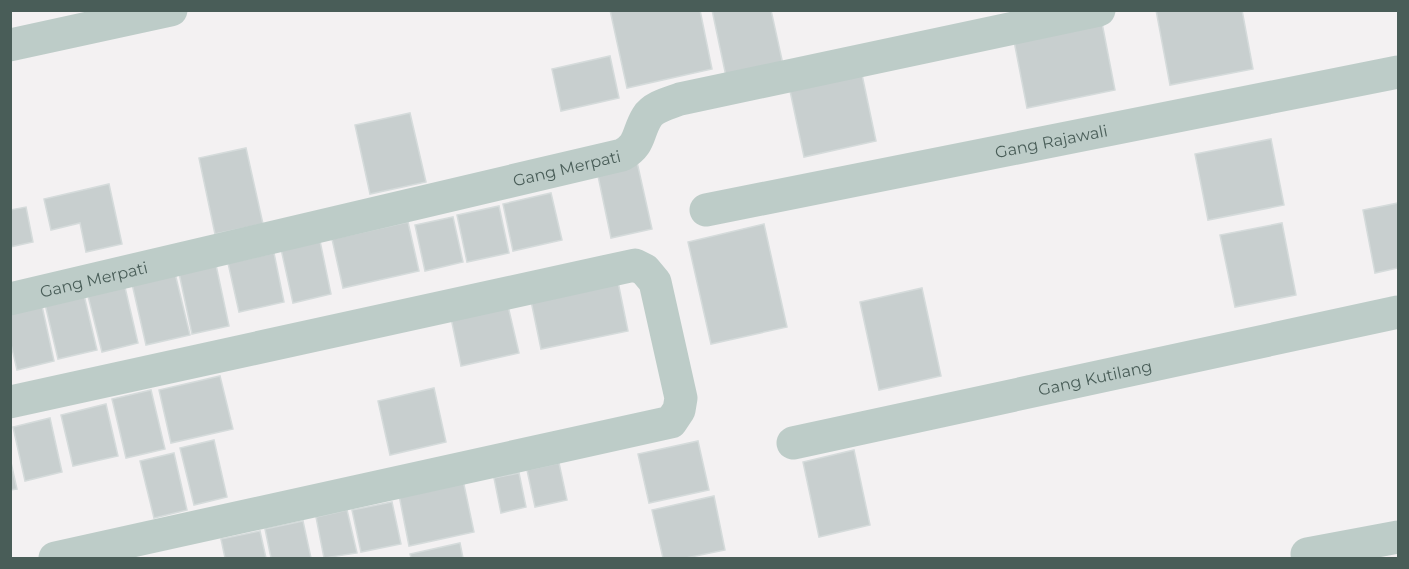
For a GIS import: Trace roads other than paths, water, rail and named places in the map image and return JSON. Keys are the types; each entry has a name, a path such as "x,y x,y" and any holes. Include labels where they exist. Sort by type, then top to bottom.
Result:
{"street":[{"path":"10,45 44,23 171,10"},
{"name":"Gang Merpati","path":"10,299 622,155 632,150 641,135 647,117 655,110 680,99 1099,10"},
{"name":"Gang Rajawali","path":"706,210 1398,72"},
{"path":"10,402 634,265 645,270 655,282 681,398 679,410 671,422 55,558"},
{"name":"Gang Kutilang","path":"793,443 1398,312"},
{"path":"1307,554 1398,537"}]}
